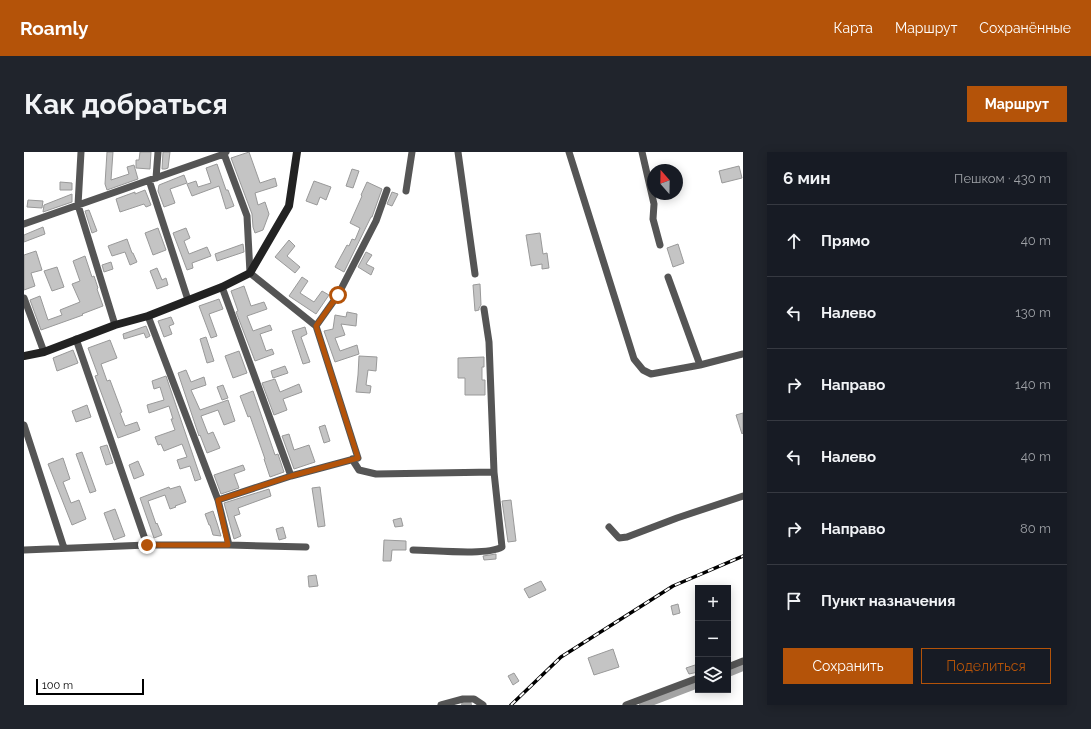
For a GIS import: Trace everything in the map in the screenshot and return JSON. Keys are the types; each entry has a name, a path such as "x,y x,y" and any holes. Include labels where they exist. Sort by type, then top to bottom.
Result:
{"street":[{"path":"81,152 78,205 115,325"},
{"path":"158,152 153,179 188,300"},
{"path":"24,356 44,352 115,325 148,316 222,287 250,273 289,206 297,152"},
{"path":"406,191 412,152"},
{"path":"458,152 475,274"},
{"path":"570,152 634,359 642,370 651,374 700,365 743,354"},
{"path":"642,152 654,204 653,219 660,245"},
{"path":"24,224 225,153 247,216 250,273 316,326 358,458 291,476 218,500"},
{"path":"316,326 338,295 376,221 386,190"},
{"path":"668,277 700,365"},
{"path":"222,287 291,476"},
{"path":"24,298 44,352"},
{"path":"413,550 478,552 498,550 502,547 494,472 489,342 484,309"},
{"path":"148,316 218,500 228,545"},
{"path":"76,339 147,545"},
{"path":"24,425 64,548"},
{"path":"352,459 360,470 376,474 494,472"},
{"path":"609,527 619,538 628,537 677,518 743,496"},
{"path":"24,550 147,545 228,545 306,548"},
{"path":"731,666 743,661"},
{"path":"626,705 695,679"},
{"path":"441,705 463,699 474,699 483,705"}],"building":[{"path":"107,152 113,152 111,180 129,174 127,167 134,165 138,179 107,190 105,184"},
{"path":"140,152 151,152 150,169 136,168 136,160 139,160"},
{"path":"163,152 170,152 168,168 165,169 162,169"},
{"path":"249,152 260,183 275,178 277,186 255,193 258,205 265,202 269,214 263,230 255,233 252,214 231,158"},
{"path":"217,164 226,190 228,190 234,206 226,209 219,186 192,196 187,184 196,181 198,187 211,183 206,168"},
{"path":"739,166 742,178 722,183 719,171"},
{"path":"352,169 359,171 353,188 346,186"},
{"path":"184,175 187,183 170,189 175,203 164,207 158,191 159,185"},
{"path":"314,181 331,187 326,200 320,197 317,205 306,201"},
{"path":"60,182 72,183 72,190 60,190"},
{"path":"367,182 382,189 372,217 344,272 335,267 347,245 349,246 352,239 355,240 360,228 350,223"},
{"path":"145,190 151,205 146,207 144,204 120,212 116,199"},
{"path":"392,192 398,194 392,206 387,204"},
{"path":"72,194 72,202 43,212 44,205"},
{"path":"28,200 43,201 42,208 27,207"},
{"path":"89,210 97,231 92,233 85,211"},
{"path":"43,227 45,234 24,242 24,235"},
{"path":"158,228 166,250 153,255 145,233"},
{"path":"186,228 190,238 184,241 189,254 207,247 211,256 192,263 193,268 187,270 173,233"},
{"path":"540,233 543,254 547,253 549,268 542,269 542,264 531,266 526,235"},
{"path":"127,239 137,262 130,265 125,252 112,256 108,246"},
{"path":"289,240 295,246 287,256 300,267 295,273 275,257"},
{"path":"243,244 244,252 217,261 215,254"},
{"path":"678,244 684,263 673,267 667,248"},
{"path":"36,251 42,270 31,273 35,286 24,290 24,255"},
{"path":"366,252 372,255 366,264 374,268 371,275 358,267"},
{"path":"85,256 92,277 94,276 103,306 41,330 30,300 40,296 48,320 62,315 60,310 80,302 72,284 80,281 73,261"},
{"path":"111,262 113,269 104,272 102,265"},
{"path":"57,267 64,287 52,291 44,271"},
{"path":"157,268 162,280 166,278 168,285 157,289 150,271"},
{"path":"302,277 308,281 300,293 314,302 322,291 329,295 316,314 289,296"},
{"path":"480,284 481,305 479,310 475,311 473,285"},
{"path":"244,286 251,306 264,302 267,309 247,316 253,331 270,325 272,330 260,334 266,351 272,349 274,354 255,361 236,312 238,311 231,291"},
{"path":"219,299 223,309 209,314 217,336 211,338 199,306"},
{"path":"347,312 357,314 356,326 341,324 345,335 335,338 340,351 357,345 359,354 335,362 324,331 333,329 335,315 346,317"},
{"path":"171,317 174,324 169,326 172,334 164,337 158,321"},
{"path":"146,326 150,336 146,338 144,333 124,339 123,334"},
{"path":"305,327 307,334 301,337 310,362 303,364 292,331"},
{"path":"206,337 214,361 207,363 200,339"},
{"path":"110,340 117,358 101,364 107,381 110,380 122,412 120,413 125,426 137,422 140,430 118,438 95,376 98,375 88,348"},
{"path":"73,350 78,363 57,371 53,358"},
{"path":"239,351 247,373 233,378 225,356"},
{"path":"359,356 377,357 376,371 368,370 366,385 371,386 370,393 356,392"},
{"path":"484,357 482,380 485,380 485,395 465,395 465,378 458,378 458,358"},
{"path":"285,366 288,373 273,378 271,371"},
{"path":"186,370 191,382 204,377 206,385 191,390 200,410 228,400 235,421 224,425 218,410 201,416 208,434 213,432 220,448 207,453 200,435 199,436 178,373"},
{"path":"166,376 201,479 195,481 190,466 180,469 177,460 187,457 182,444 164,451 161,444 158,445 155,437 175,430 171,419 173,419 169,406 149,413 147,405 164,400 160,387 154,389 152,381"},
{"path":"275,379 280,392 299,384 302,392 283,399 287,410 274,415 262,383"},
{"path":"223,385 228,398 222,400 217,387"},
{"path":"253,391 275,455 278,454 284,472 270,477 250,416 248,417 240,396"},
{"path":"87,405 91,417 76,422 72,411"},
{"path":"743,413 743,433 742,434 736,415"},
{"path":"325,425 330,441 324,443 319,427"},
{"path":"289,434 294,450 309,445 315,462 294,469 282,436"},
{"path":"107,445 113,463 106,465 100,447"},
{"path":"82,452 96,491 90,493 76,454"},
{"path":"63,458 70,479 63,482 71,503 79,500 86,519 72,525 48,464"},
{"path":"138,461 144,475 134,479 129,465"},
{"path":"243,465 245,470 234,474 239,488 221,494 214,475"},
{"path":"180,486 186,502 175,506 176,507 170,509 165,495 148,501 156,524 157,523 162,535 154,538 140,498 169,487 170,489"},
{"path":"320,487 325,526 318,527 312,488"},
{"path":"269,489 271,496 238,508 240,514 234,516 241,536 234,539 224,503"},
{"path":"511,500 516,541 508,542 502,501"},
{"path":"115,509 125,536 114,540 104,513"},
{"path":"213,511 221,536 213,535 205,514"},
{"path":"401,518 403,526 395,527 393,520"},
{"path":"283,527 286,538 279,540 276,529"},
{"path":"384,540 406,541 406,550 392,550 391,561 383,561"},
{"path":"496,554 496,559 484,560 483,556"},
{"path":"316,575 318,586 309,587 308,576"},
{"path":"541,581 546,590 529,598 524,589"},
{"path":"678,604 680,613 673,615 671,606"},
{"path":"613,649 619,667 594,675 588,658"},
{"path":"695,665 695,673 689,674 686,668"},
{"path":"514,673 519,681 513,685 508,676"}],"waterway":[{"path":"731,672 743,667"},
{"path":"643,705 695,685"}],"railway":[{"path":"511,705 561,657 673,586 743,556"}],"route":[{"path":"147,545 228,545 218,500 291,476 358,458 316,326 338,295"}]}
